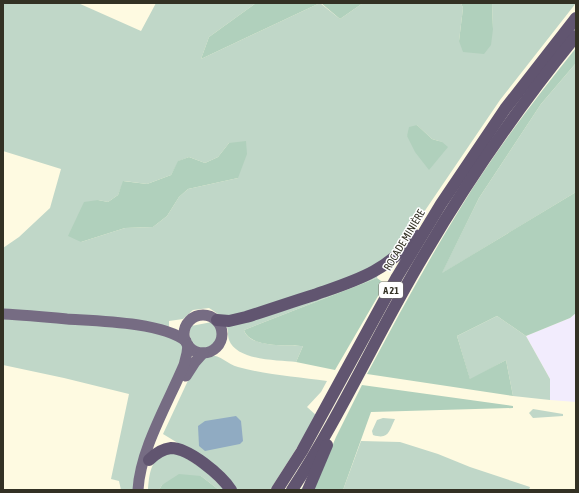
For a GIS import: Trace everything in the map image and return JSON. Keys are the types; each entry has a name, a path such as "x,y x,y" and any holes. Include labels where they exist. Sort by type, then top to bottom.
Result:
{"highway":[{"name":"ROCADE MINIÈRE","path":"277,490 302,451 405,265 462,172 515,95 576,18"},
{"name":"A 21","path":"292,490 316,451 418,265 466,186 526,100 576,36"},
{"path":"217,320 229,321 252,315 351,282 379,269 393,259 408,245 449,185 462,172"},
{"path":"308,490 323,453 351,394 361,367"},
{"path":"149,460 154,455 166,449 176,448 183,450 217,475 231,490"}],"main road":[{"path":"3,310 28,316"},
{"path":"3,314 142,326 170,327 187,324"},
{"path":"138,490 144,458 184,365 187,354 187,343 184,334 187,324 192,318 201,315 209,315 217,320 223,331 221,341 215,349 203,353 187,375 155,443 145,475 143,490"},
{"path":"3,320 65,319"},
{"path":"142,326 172,334 187,343 194,350 203,353"}],"shaded area":[{"path":"576,313 576,402 550,400 550,379 526,336 570,318"}],"green space":[{"path":"3,3 78,3 141,31 156,3 256,3 209,37 201,59 320,3 340,19 363,3 461,3 463,8 459,41 493,29 492,3 576,3 500,100 405,240 380,264 377,278 244,330 247,336 261,343 303,346 296,362 269,360 249,356 240,352 233,347 229,340 227,327 223,320 209,308 193,310 183,319 169,321 169,336 182,342 184,349 135,490 121,490 119,481 111,479 129,394 3,365 3,248 19,237 50,208 61,169 3,151","holes":["417,125 432,139 442,142 407,136","229,143 238,178 188,189 179,197 167,216 153,227 125,228 81,242 98,200 108,202 118,195 124,181 147,184 171,175 179,161 189,157 205,163 218,157"]},
{"path":"256,3 320,3 201,59 209,37"},
{"path":"321,3 363,3 340,19"},
{"path":"461,3 492,3 493,29 491,45 484,54 463,52 459,41 463,8"},
{"path":"576,48 576,63 541,104 479,198 442,273 576,192 576,313 570,318 526,336 497,316 457,336 470,379 506,360 513,396 367,374 424,269 474,186 516,126"},
{"path":"576,63 576,192 441,274 479,198 541,104"},
{"path":"417,125 432,139 442,142 448,147 429,170 415,152 407,136 409,127"},
{"path":"246,141 247,154 238,178 188,189 179,197 167,216 153,227 125,228 81,242 68,236 84,202 98,200 108,202 118,195 123,181 147,184 171,175 178,161 189,157 205,163 218,157 229,143"},
{"path":"377,278 385,284 335,370 296,362 303,346 261,343 248,336 244,330"},
{"path":"497,316 526,336 550,379 550,400 513,396 506,360 470,380 457,336"},
{"path":"212,322 217,328 218,334 216,340 207,348 202,349 196,347 190,338 191,326"},
{"path":"208,355 216,356 234,366 249,370 327,381 321,392 307,407 317,416 270,490 235,490 191,451 163,434 192,372"},
{"path":"362,385 513,406 513,408 371,412 343,490 300,490 303,487 314,489 336,437"},
{"path":"533,409 563,414 563,416 533,418 529,413"},
{"path":"383,418 395,419 390,431 382,436 373,435 372,431 377,420"},
{"path":"361,441 400,442 530,487 529,490 343,490"},
{"path":"176,452 203,469 225,490 219,490 201,476 162,485 159,490 148,490 151,470 156,460 166,454"},
{"path":"179,474 201,476 219,490 159,490 162,485"}],"water":[{"path":"236,416 241,421 243,441 240,444 205,451 199,446 198,426 205,421"}]}
